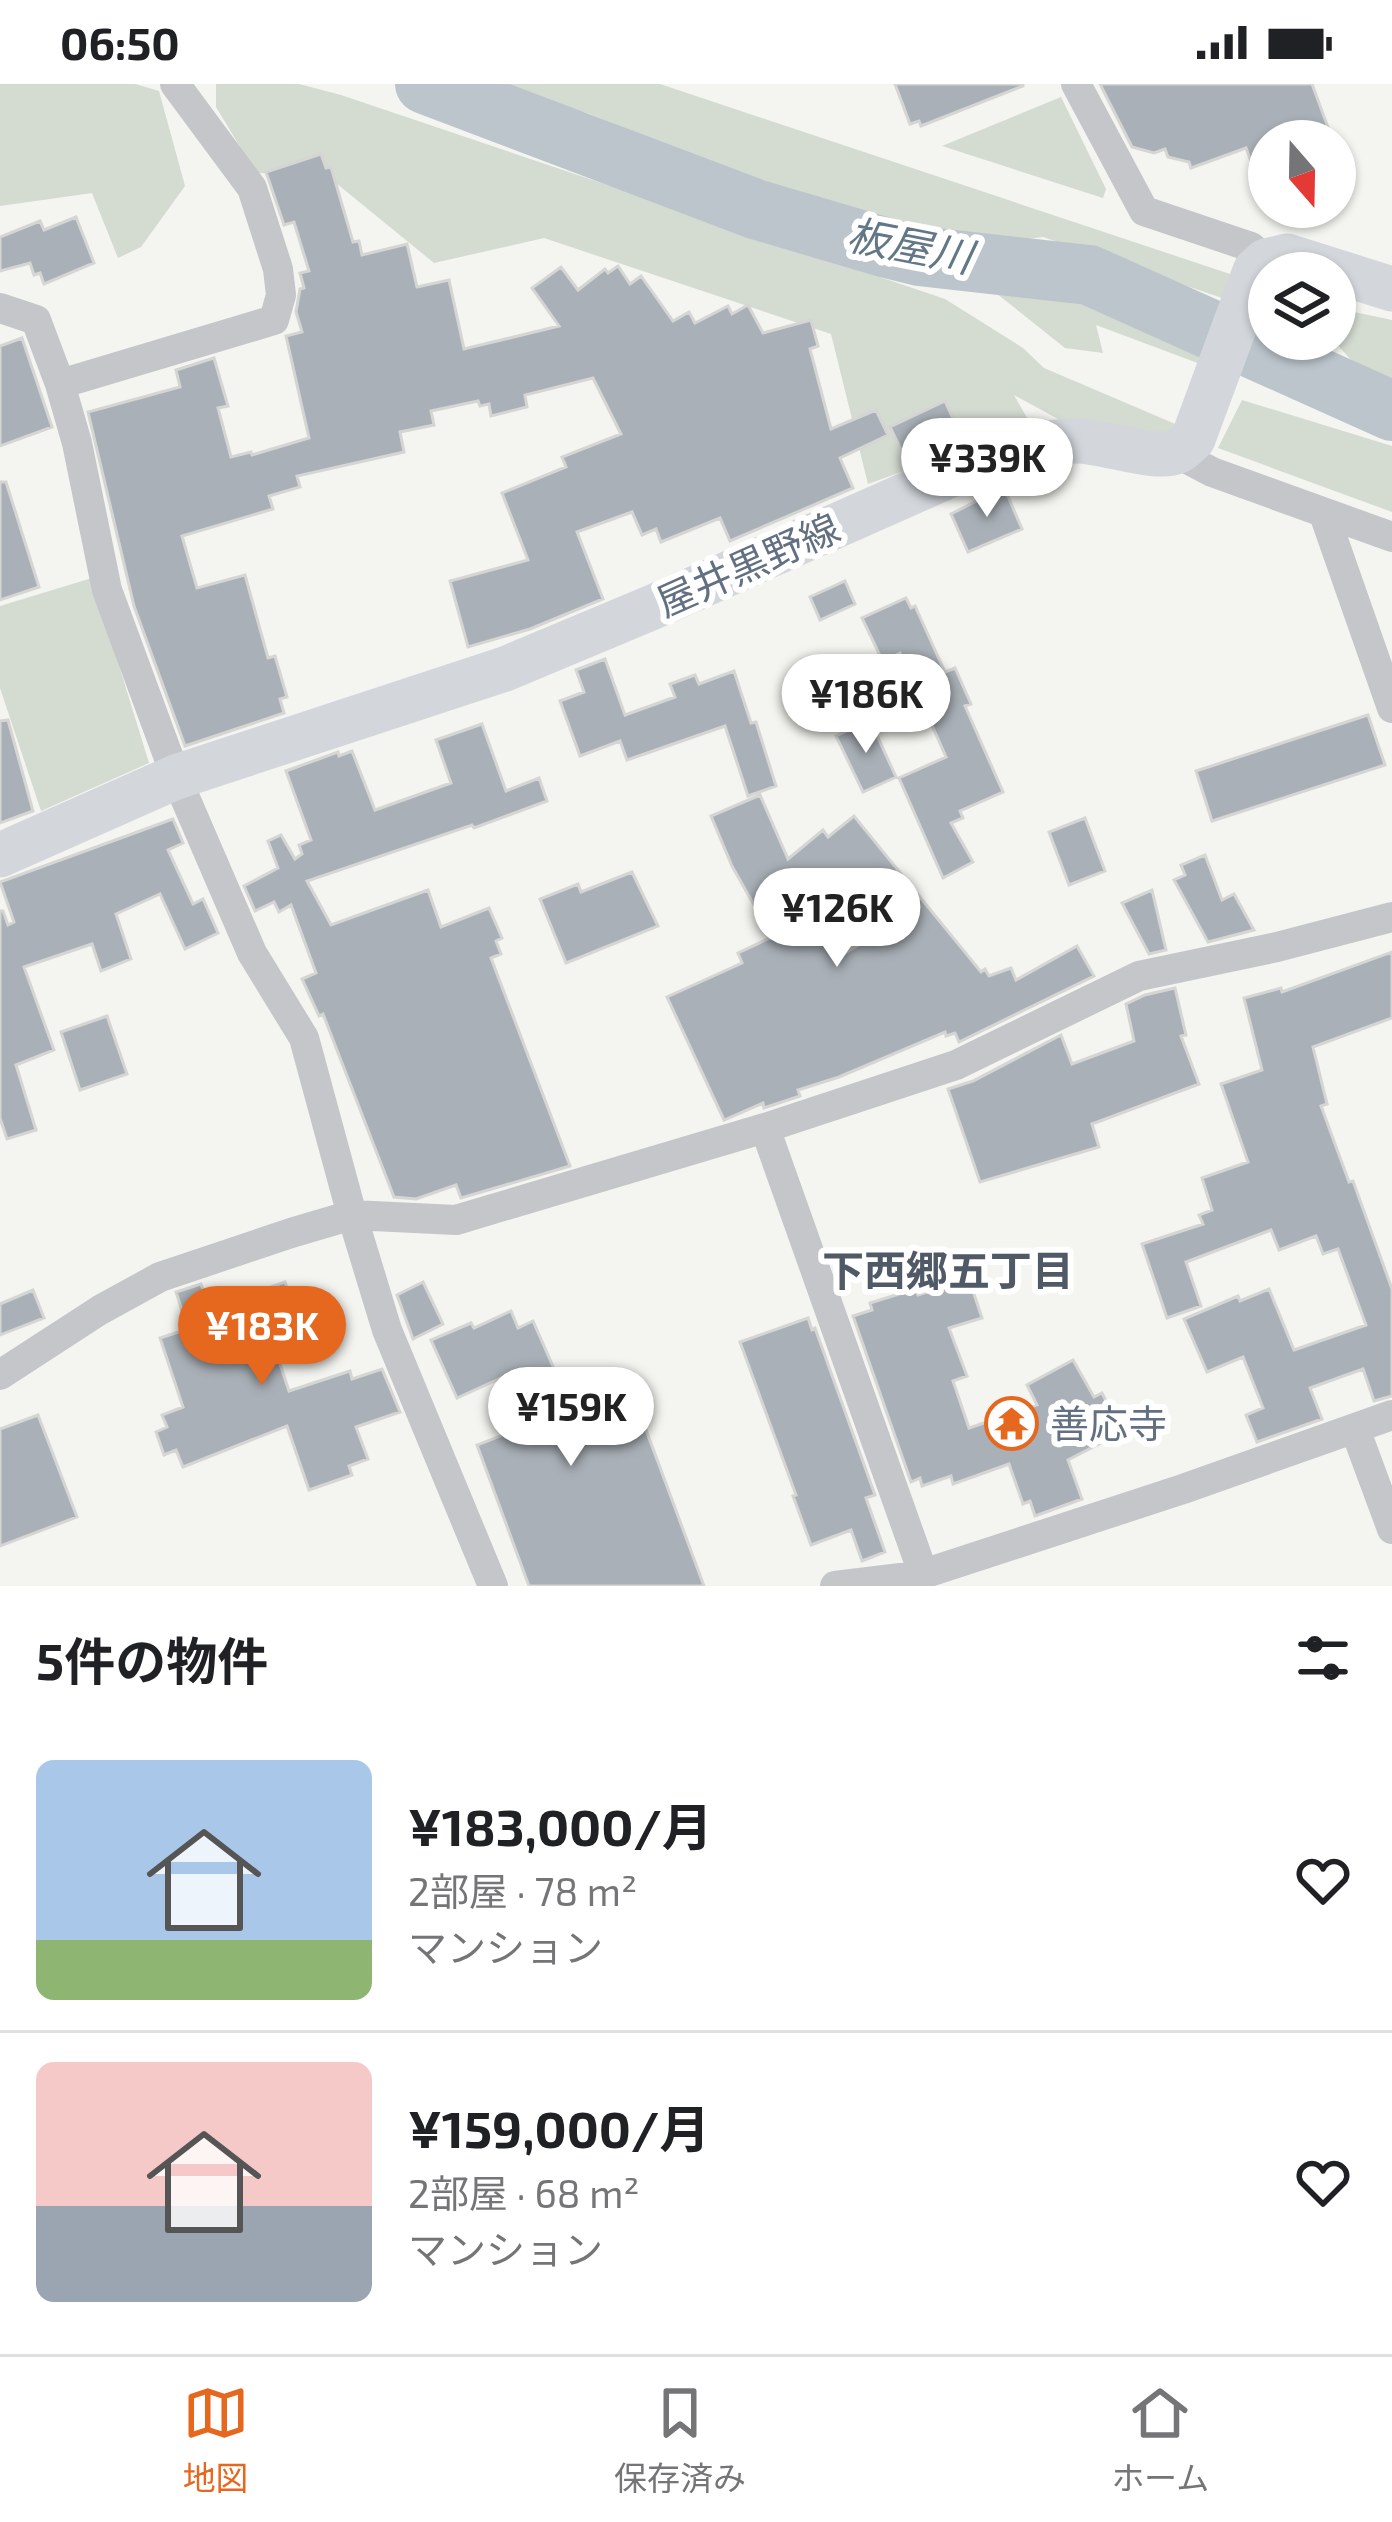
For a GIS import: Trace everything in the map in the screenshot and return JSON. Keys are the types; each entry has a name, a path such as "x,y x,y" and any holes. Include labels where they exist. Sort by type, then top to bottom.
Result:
{"main road":[{"path":"1356,278 1392,289"},
{"path":"1185,446 1248,295"},
{"name":"屋井黒野線","path":"0,855 176,777 505,669 989,458 1038,444 1078,440 1155,455 1185,446"}],"street":[{"path":"60,384 274,320 281,295 278,269 252,188 176,84"},
{"path":"1076,84 1144,212 1251,247 1253,252"},
{"path":"0,308 36,320 77,443 107,590 176,777 252,952 304,1038 387,1330 493,1586"},
{"path":"1185,446 1212,472 1392,537"},
{"path":"1324,514 1392,707"},
{"path":"0,1375 160,1277 352,1215 456,1220 765,1128 956,1065 1139,976 1392,917"},
{"path":"765,1128 923,1574"},
{"path":"835,1586 923,1574 1183,1490 1392,1415"},
{"path":"1355,1429 1392,1529"}],"shaded area":[{"path":"0,84 135,84 159,91 185,186 141,247 118,258 92,193 0,206"},
{"path":"216,84 299,84 341,95 945,299 1023,348 1044,368 1187,429 1118,452 1014,395 1031,425 868,484 831,334 544,238 434,263 325,174 256,173 216,107"},
{"path":"491,84 660,84 1236,276 1222,298 1043,237 974,252 887,248 757,181 590,114"},
{"path":"1061,97 1106,189 1103,198 942,146"},
{"path":"997,265 1089,275 1171,325 1211,368 1096,325 1103,353 1065,348 991,289"},
{"path":"1356,312 1392,320 1392,406 1351,360 1356,360"},
{"path":"1242,400 1392,446 1392,512 1218,448"},
{"path":"92,578 149,763 41,811 0,688 0,606"}],"building":[{"path":"895,84 1023,86 921,126 919,121 910,124"},
{"path":"1100,84 1312,84 1325,120 1248,120 1248,153 1246,148 1191,168 1189,162 1168,157 1165,149 1154,153 1132,147"},
{"path":"321,154 326,168 331,167 353,242 359,241 362,255 407,244 417,287 449,280 464,349 559,326 532,288 561,267 578,290 605,269 608,273 618,266 630,284 641,276 673,321 689,312 695,323 728,306 732,314 748,305 763,333 811,320 818,346 810,349 831,429 876,410 888,435 840,458 853,488 730,541 720,518 661,542 656,529 642,535 632,512 577,532 603,599 530,629 468,647 450,581 528,560 502,493 566,467 562,457 621,434 593,378 525,395 527,407 491,416 489,404 480,406 478,401 431,411 434,425 400,432 404,452 297,476 300,487 269,496 273,509 182,536 197,588 245,575 268,658 275,656 287,697 280,699 284,713 185,746 134,606 88,412 180,387 176,370 214,358 228,406 218,408 231,457 309,438 286,336 302,332 296,312 304,288 300,273 309,271 294,222 284,225 266,172"},
{"path":"76,217 94,263 44,284 30,263 0,271 0,237 40,221 44,230"},
{"path":"22,338 52,427 0,446 0,346"},
{"path":"945,401 962,438 908,464 890,427"},
{"path":"0,482 6,482 39,587 0,600"},
{"path":"1004,487 1022,529 968,552 951,514"},
{"path":"845,581 855,604 820,620 810,597"},
{"path":"906,598 911,608 915,606 945,672 955,668 971,704 965,706 1003,792 960,811 963,818 951,823 973,862 943,878 899,778 946,757 900,653 883,662 862,618"},
{"path":"605,659 625,715 675,697 670,684 695,675 699,684 734,671 776,786 748,796 725,726 627,760 620,741 580,756 560,701 584,692 576,670"},
{"path":"1368,715 1385,765 1212,821 1196,771"},
{"path":"8,720 33,811 0,823 0,721"},
{"path":"870,720 896,777 863,792 836,736"},
{"path":"482,724 506,791 539,778 547,801 307,881 331,925 428,890 441,927 489,908 502,938 496,941 501,954 491,958 570,1166 461,1198 456,1185 416,1199 394,1197 323,1014 319,1016 302,979 316,973 291,905 279,912 274,902 255,911 244,886 278,868 268,841 281,835 295,859 302,854 299,845 311,840 286,771 352,751 375,810 451,783 436,740"},
{"path":"760,795 788,859 823,830 828,837 854,816 981,972 985,969 989,976 1011,968 1016,980 1077,946 1094,976 959,1042 955,1033 946,1036 945,1032 798,1090 800,1096 764,1108 763,1103 724,1120 667,997 742,963 738,953 772,937 732,866 711,816","holes":["864,877 891,926 845,953 821,911"]},
{"path":"1085,818 1105,871 1069,885 1049,832"},
{"path":"173,819 183,843 168,850 193,904 203,899 218,933 185,949 160,894 116,914 131,959 101,971 92,944 24,967 54,1050 16,1065 36,1130 7,1139 0,1118 0,911 8,925 14,922 0,882"},
{"path":"1205,855 1222,900 1234,894 1254,930 1208,942 1174,880 1185,875 1181,865"},
{"path":"632,872 658,926 566,963 540,899 578,884 581,892"},
{"path":"1152,890 1166,950 1149,954 1122,903"},
{"path":"1392,952 1392,1018 1313,1047 1327,1104 1321,1106 1392,1289 1392,1396 1374,1401 1363,1369 1310,1388 1322,1419 1257,1442 1246,1415 1263,1408 1243,1357 1207,1372 1184,1319 1238,1296 1240,1301 1269,1289 1294,1350 1366,1325 1338,1249 1323,1254 1316,1236 1279,1250 1271,1230 1186,1262 1201,1306 1167,1318 1142,1244 1203,1224 1199,1215 1212,1210 1202,1178 1248,1162 1221,1084 1262,1070 1244,998 1281,988 1282,992"},
{"path":"1175,988 1186,1035 1181,1036 1199,1084 1092,1124 1099,1147 980,1182 948,1089 1061,1035 1072,1064 1134,1041 1126,1004"},
{"path":"107,1016 127,1074 80,1090 61,1032"},
{"path":"969,1279 982,1318 949,1328 967,1376 953,1381 969,1428 1037,1405 1027,1385 1073,1360 1094,1397 1102,1393 1122,1432 1068,1460 1082,1499 1035,1516 1030,1501 1023,1504 1009,1464 953,1484 951,1476 922,1486 920,1478 911,1482 853,1316 872,1310 870,1303"},
{"path":"285,1282 302,1330 272,1340 289,1391 350,1371 352,1379 382,1369 400,1412 356,1427 368,1459 349,1466 352,1475 309,1490 287,1426 183,1467 176,1450 164,1455 156,1432 167,1427 162,1415 183,1407 160,1338 188,1329 176,1292 201,1284 209,1309"},
{"path":"423,1282 443,1324 413,1339 397,1295"},
{"path":"33,1290 44,1318 0,1335 0,1304"},
{"path":"511,1311 518,1328 533,1321 570,1405 629,1384 704,1586 529,1586 477,1445 521,1428 501,1378 457,1398 431,1340"},
{"path":"808,1318 875,1495 866,1498 885,1552 862,1561 851,1530 811,1545 740,1342"},
{"path":"38,1415 77,1517 0,1546 0,1429"}],"waterway":[{"name":"板屋川","path":"425,84 755,209 887,248 919,256 1089,275 1392,411"}],"place":[{"name":"善応寺","path":"1011,1424"}],"district":[{"name":"下西郷五丁目","path":"948,1271"}]}
